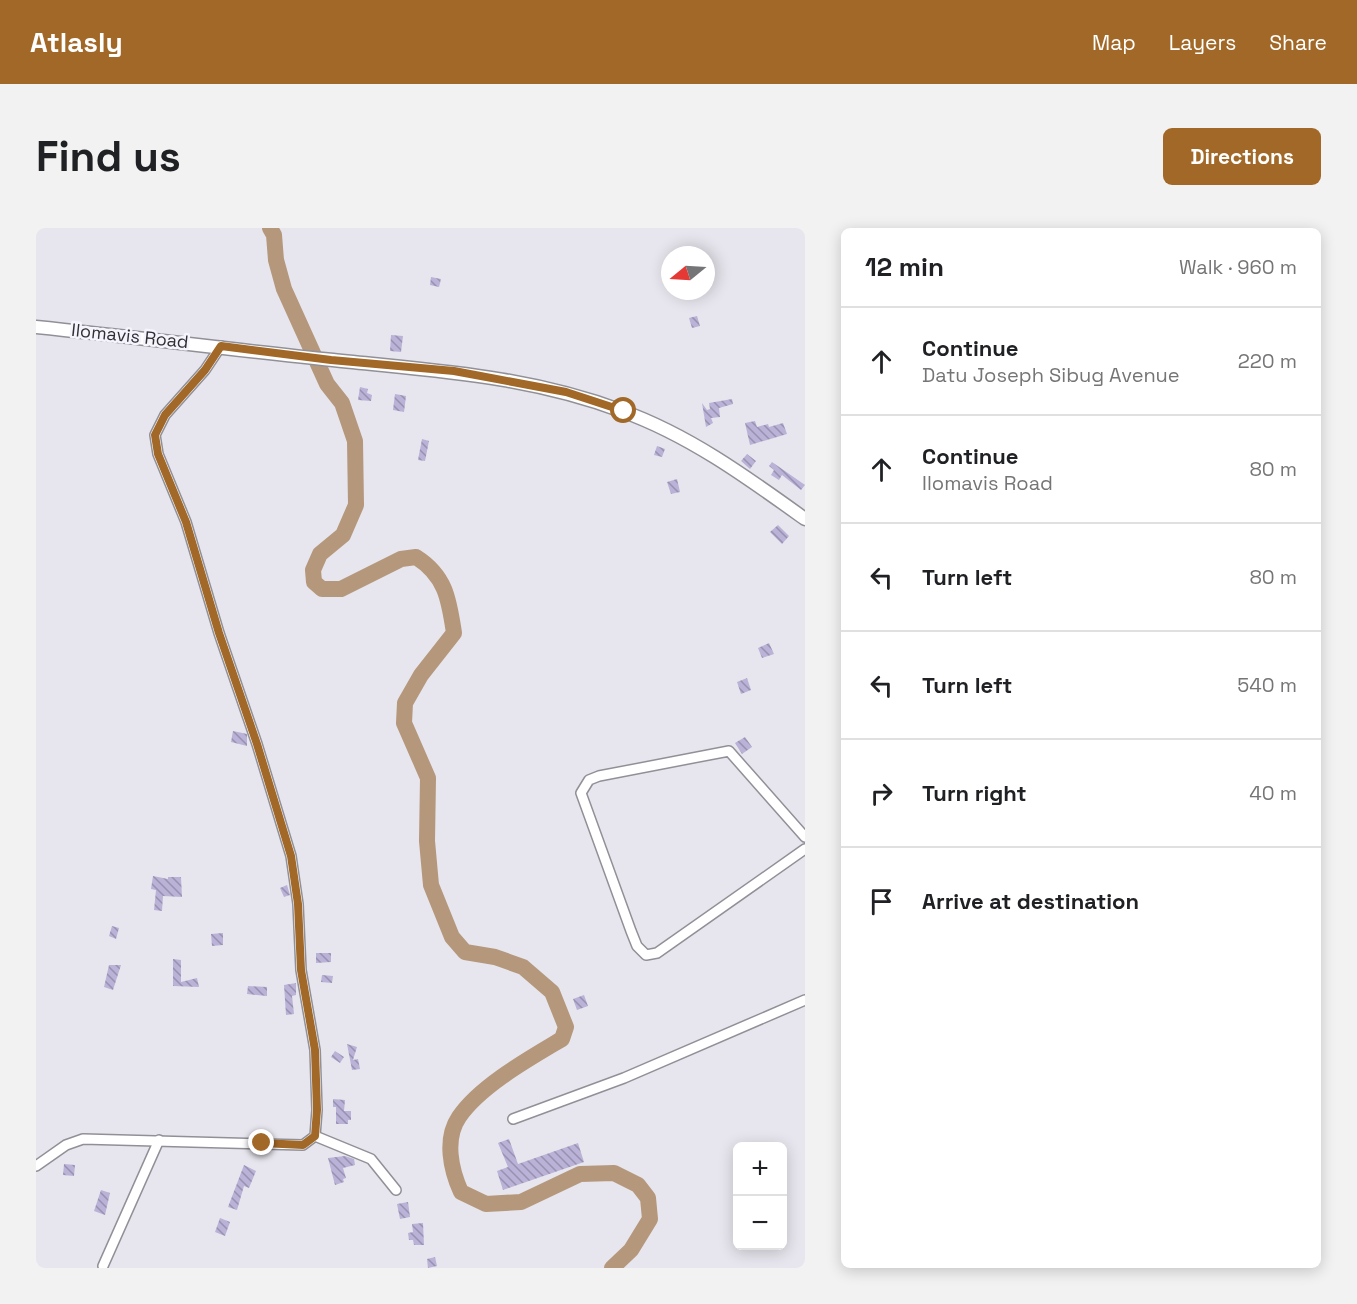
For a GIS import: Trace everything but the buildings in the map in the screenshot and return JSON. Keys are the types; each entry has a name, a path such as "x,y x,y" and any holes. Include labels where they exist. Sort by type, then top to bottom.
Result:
{"main road":[{"name":"Ilomavis Road","path":"36,327 294,354 331,360 454,371 566,392 624,411 689,442 754,482 805,519"}],"street":[{"path":"36,1166 66,1145 83,1139 303,1145 315,1136 317,1110 315,1050 301,970 298,904 291,856 257,744 219,633 186,522 158,454 155,435 165,415 205,370 221,346"},
{"path":"805,837 729,751 599,776 589,780 581,793 637,946 646,955 657,952 805,849"},
{"path":"513,1119 634,1074 805,1000"},
{"path":"315,1136 371,1159 396,1190"},
{"path":"103,1266 159,1140"}],"waterway":[{"path":"270,228 274,235 276,260 284,289 327,384 342,403 355,441 356,505 343,535 320,554 313,570 314,582 322,589 341,589 401,559 416,557 426,564 440,581 448,599 454,633 421,675 405,703 404,723 428,778 427,841 431,885 452,937 465,952 495,957 523,967 552,992 566,1027 562,1039 492,1084 479,1094 459,1117 454,1126 450,1145 454,1174 461,1192 486,1204 521,1202 580,1174 614,1173 638,1185 648,1198 650,1219 631,1250 612,1268"}],"route":[{"path":"262,1143 303,1145 315,1136 317,1110 315,1050 299,953 299,918 291,856 257,744 219,633 186,522 158,454 155,435 165,415 205,370 221,346 331,360 454,371 505,379 566,392 624,411"}]}
